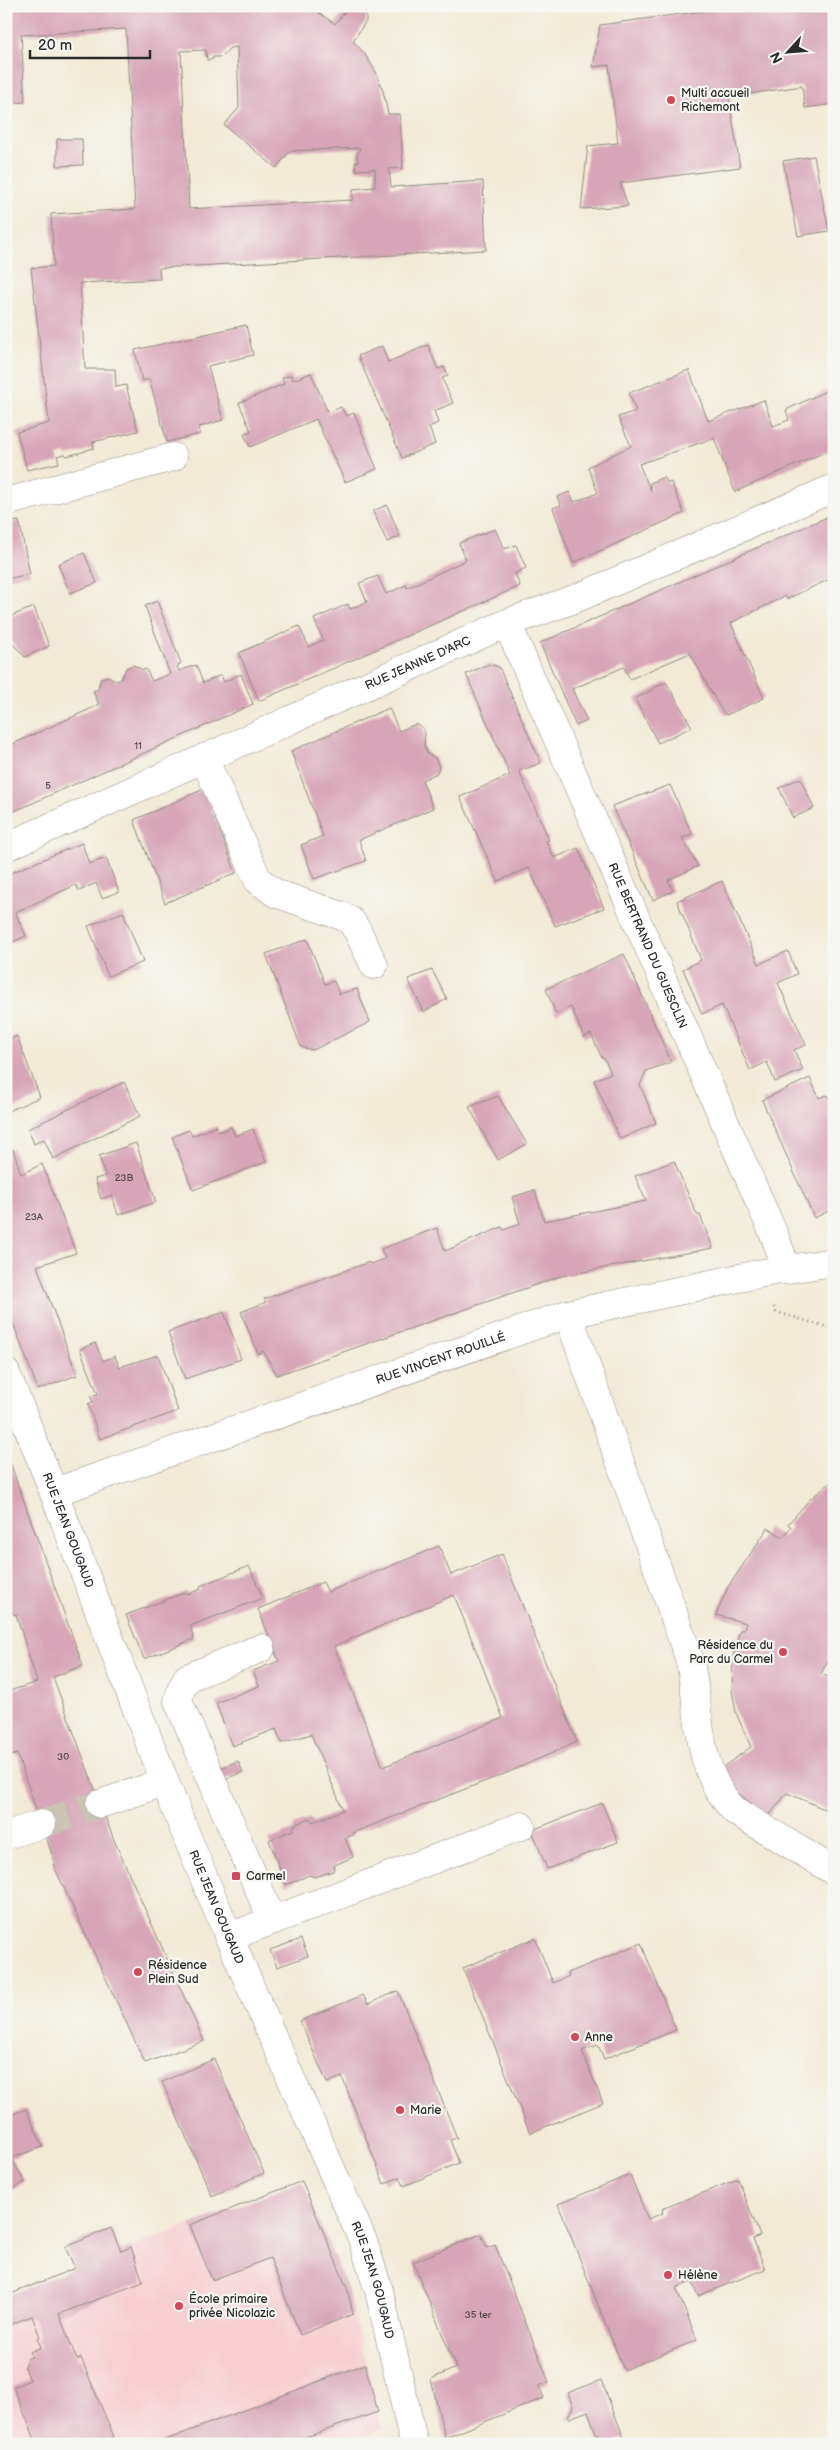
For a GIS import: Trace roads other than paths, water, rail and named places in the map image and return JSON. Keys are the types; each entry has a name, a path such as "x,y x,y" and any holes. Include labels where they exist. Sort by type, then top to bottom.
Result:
{"street":[{"path":"6,502 173,457"},
{"name":"RUE JEANNE D'ARC","path":"6,847 507,623 577,598 834,488"},
{"name":"RUE BERTRAND DU GUESCLIN","path":"507,623 775,1237 775,1271"},
{"path":"204,758 258,880 275,893 351,921 374,965"},
{"name":"RUE VINCENT ROUILLÉ","path":"55,1492 568,1314 775,1271 834,1262"},
{"path":"568,1314 688,1658 694,1680 700,1732 710,1775 722,1798 735,1811 834,1871"},
{"name":"RUE JEAN GOUGAUD","path":"6,1373 55,1492 165,1782 229,1937 363,2241 379,2291 414,2444"},
{"path":"261,1648 187,1678 180,1690 178,1701 272,1920"},
{"path":"100,1804 165,1782"},
{"path":"6,1835 42,1824"},
{"path":"229,1937 521,1826"}],"tunnel":[{"path":"42,1824 100,1804"}],"place":[{"name":"Multi accueil Richemont","path":"671,100"},
{"name":"Résidence du Parc du Carmel","path":"783,1652"},
{"name":"Carmel","path":"236,1876"},
{"name":"Résidence Plein Sud","path":"138,1972"},
{"name":"Anne","path":"575,2037"},
{"name":"Marie","path":"400,2110"},
{"name":"Hélène","path":"668,2275"},
{"name":"École primaire privée Nicolazic","path":"179,2306"}]}
